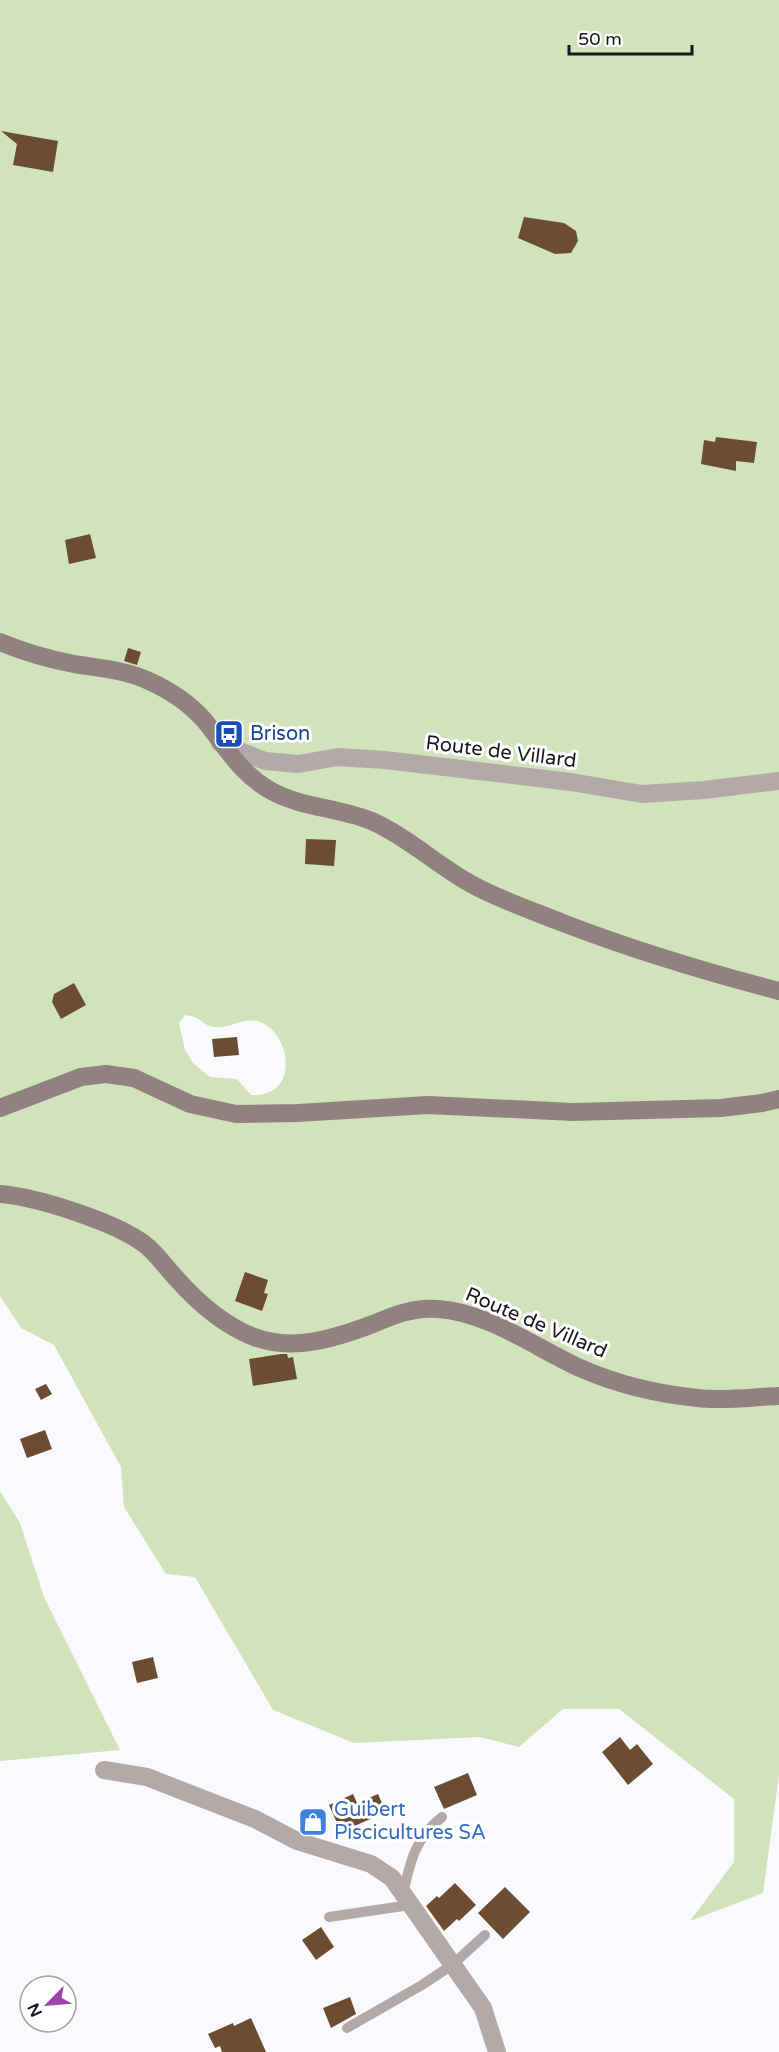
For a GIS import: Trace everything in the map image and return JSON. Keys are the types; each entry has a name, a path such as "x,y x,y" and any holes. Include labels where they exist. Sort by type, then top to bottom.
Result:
{"street":[{"path":"0,642 42,657 124,672 150,681 190,706 244,771 269,790 291,799 340,810 378,824 453,874 495,896 627,947 779,991"},
{"name":"Route de Villard","path":"220,743 265,761 299,764 337,758 385,760 571,782 642,794 704,790 779,781"},
{"path":"0,1108 81,1077 106,1074 134,1078 190,1104 236,1114 298,1113 428,1105 573,1112 721,1108 779,1100"},
{"name":"Route de Villard","path":"0,1194 71,1212 128,1233 147,1247 208,1310 240,1331 257,1338 290,1343 312,1342 346,1334 407,1311 439,1309 461,1313 492,1324 581,1368 638,1387 699,1398 779,1396"},
{"path":"104,1770 147,1777 255,1819 297,1841 371,1864 392,1878 483,2008 497,2052"}],"lane":[{"path":"329,1917 406,1899 411,1857 428,1828 442,1817"},
{"path":"347,2028 452,1965 485,1935"}],"green space":[{"path":"0,0 779,0 779,1775 763,1893 690,1921 734,1862 734,1799 619,1709 563,1709 519,1747 480,1737 354,1743 273,1710 195,1577 166,1574 124,1507 121,1467 54,1345 21,1328 0,1296","holes":["185,1015 214,1027 254,1021 271,1029 279,1039 286,1064 284,1076 278,1087 267,1093 251,1095 237,1079 210,1077 193,1063 185,1050 179,1023"]},
{"path":"0,1491 20,1523 44,1597 120,1750 0,1761"}],"building":[{"path":"1,131 58,141 53,172 13,165 17,144"},
{"path":"524,217 564,223 576,231 578,241 571,253 555,254 518,238"},
{"path":"716,437 757,442 754,463 736,461 736,471 701,464 704,440 715,442"},
{"path":"90,534 96,558 69,564 65,540"},
{"path":"128,648 141,652 137,665 124,661"},
{"path":"306,839 336,840 334,866 305,864"},
{"path":"74,983 86,1005 61,1019 52,1002 54,994"},
{"path":"237,1037 239,1055 214,1057 212,1039"},
{"path":"245,1272 268,1280 264,1293 268,1294 262,1311 235,1301"},
{"path":"287,1354 288,1358 293,1357 297,1379 253,1386 249,1359"},
{"path":"46,1384 52,1394 41,1400 35,1389"},
{"path":"45,1430 52,1449 27,1458 20,1439"},
{"path":"153,1657 158,1678 137,1683 132,1662"},
{"path":"620,1737 630,1750 637,1744 653,1764 628,1785 602,1752"},
{"path":"468,1773 477,1795 444,1809 434,1787"},
{"path":"353,1794 357,1803 378,1794 386,1812 341,1832 329,1805"},
{"path":"455,1883 476,1905 444,1931 426,1906 437,1896 439,1898"},
{"path":"505,1887 530,1912 503,1939 478,1913"},
{"path":"321,1927 334,1947 316,1960 302,1940"},
{"path":"350,1997 356,2014 331,2028 323,2008"},
{"path":"251,2018 266,2052 222,2052 220,2046 215,2048 208,2034"}],"place":[{"name":"Brison","path":"229,734"},
{"name":"Guibert Piscicultures SA","path":"313,1822"}]}
